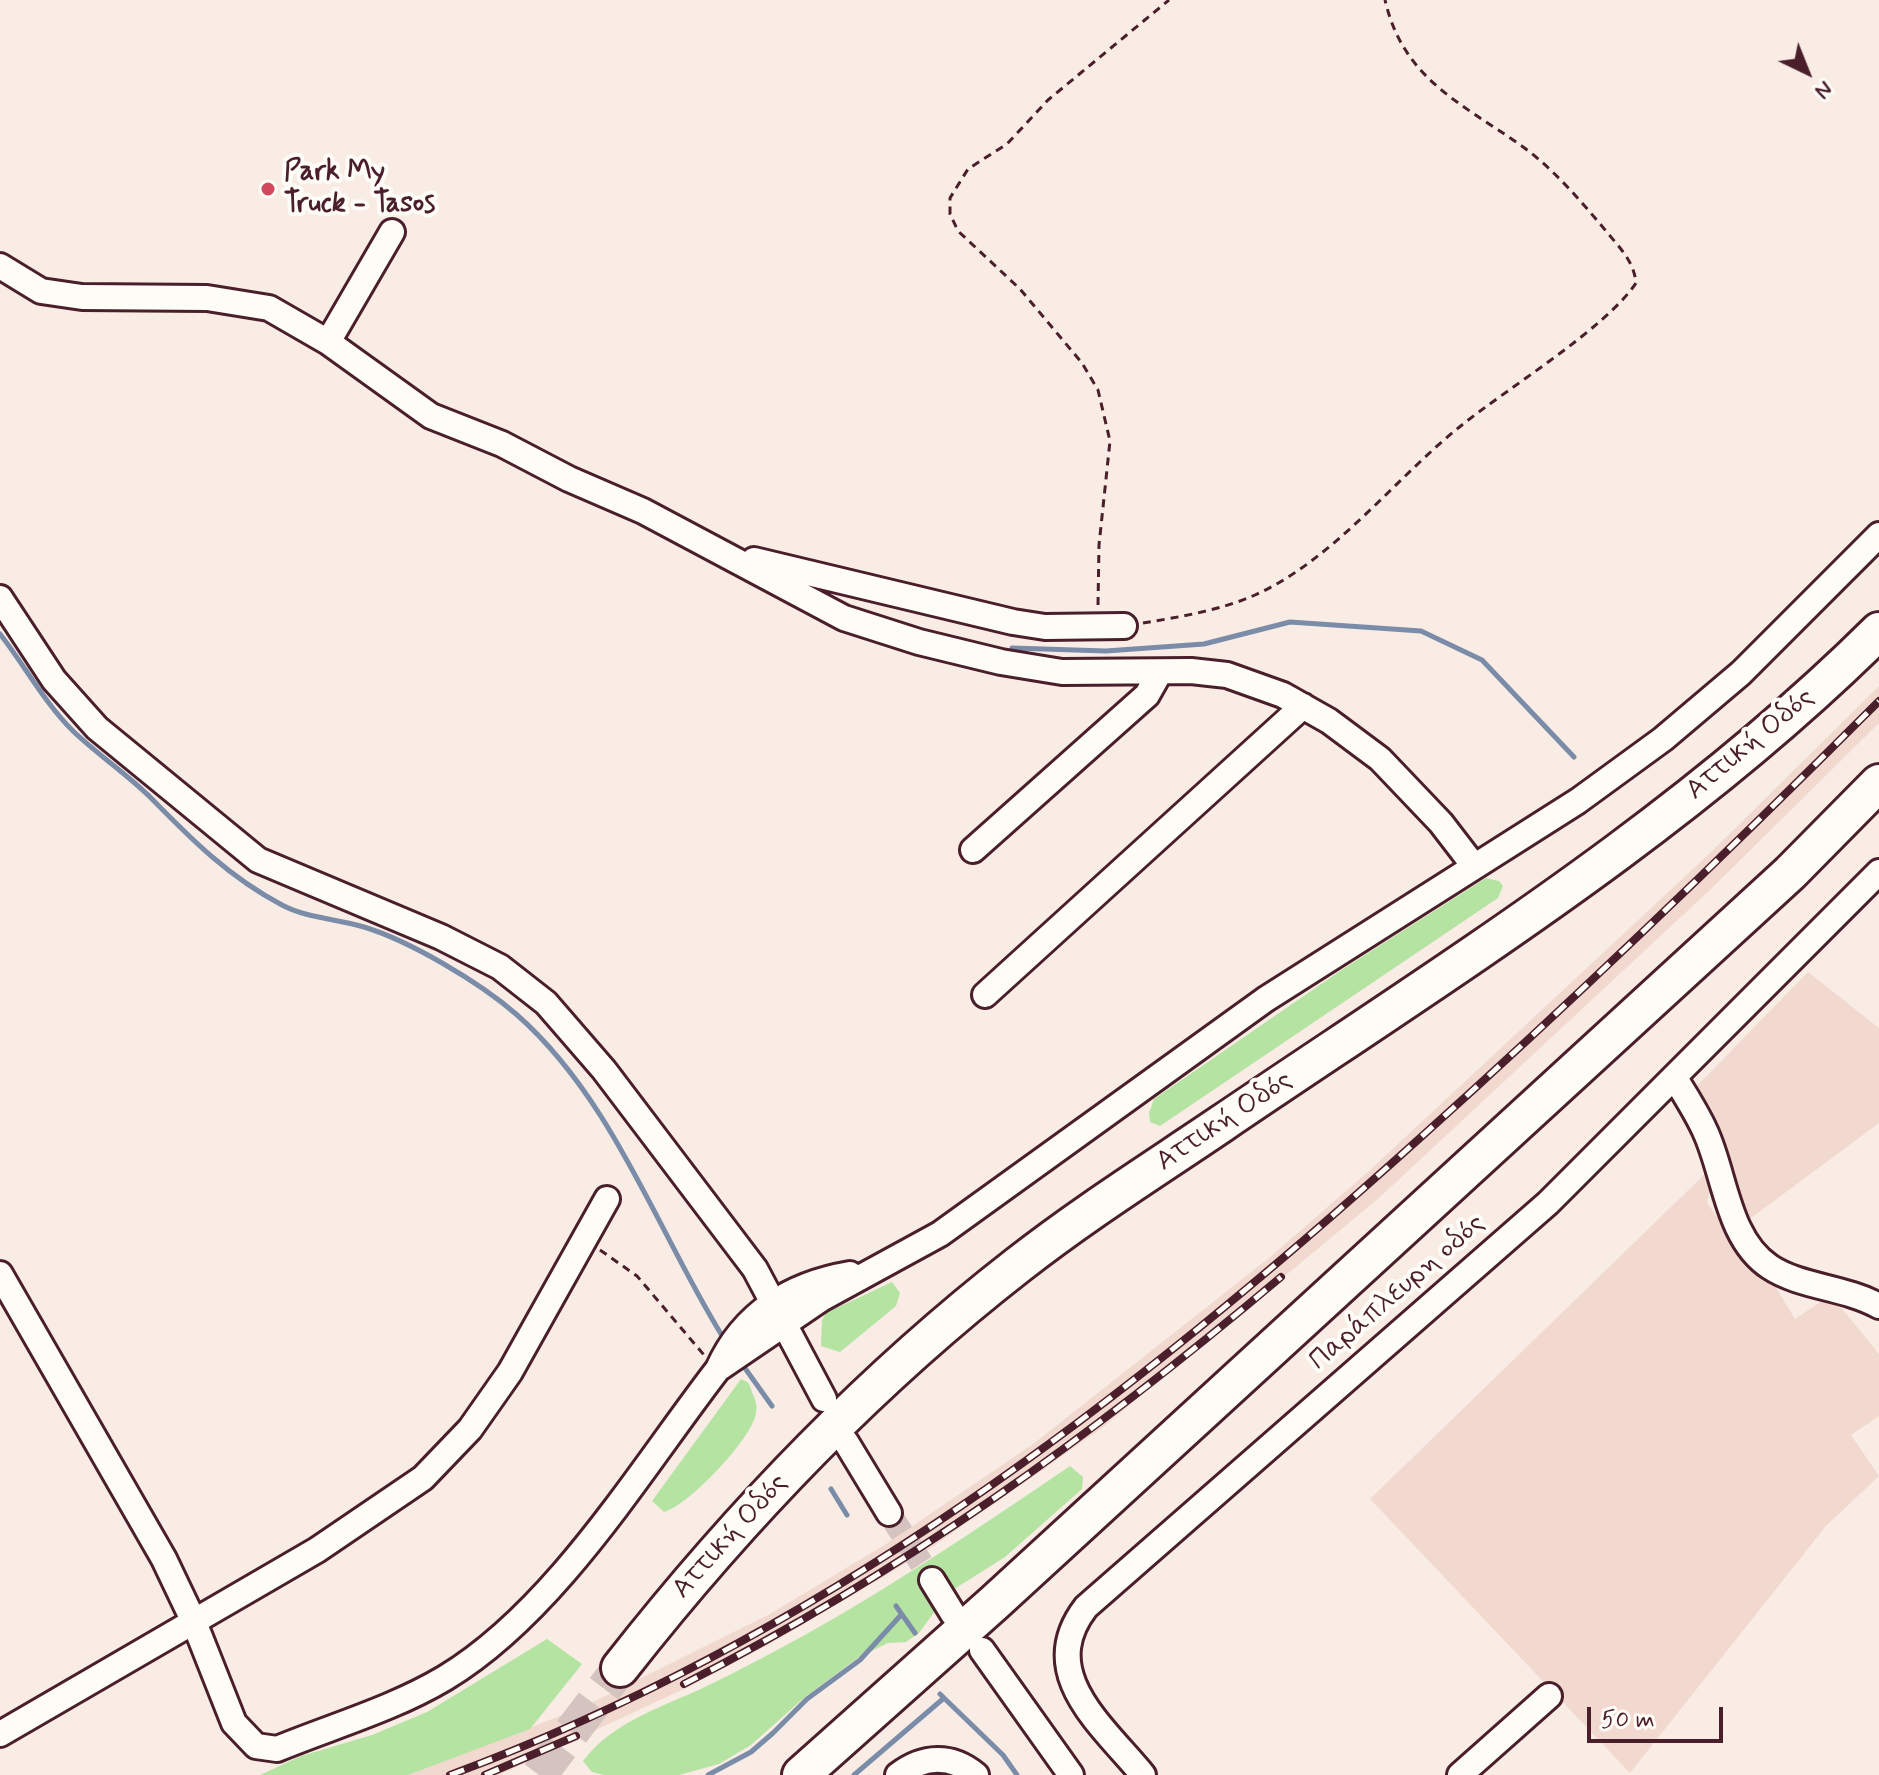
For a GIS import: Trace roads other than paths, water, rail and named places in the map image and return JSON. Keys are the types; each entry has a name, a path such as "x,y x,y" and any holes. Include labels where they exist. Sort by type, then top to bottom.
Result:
{"highway":[{"name":"Αττική Οδός","path":"620,1668 673,1600 783,1479 931,1336 1020,1263 1136,1181 1582,880 1758,743 1879,631"},
{"path":"801,1775 994,1603 1766,895 1879,783"}],"street":[{"path":"328,342 392,232"},
{"path":"0,266 41,291 82,297 207,298 269,308 328,342 431,416 502,444 726,554 844,618 919,642 1062,672 1227,675 1283,695 1380,759 1441,823 1474,866"},
{"path":"0,1274 133,1501 194,1622 234,1723 256,1746 277,1749 406,1700 475,1657 523,1617 587,1541 718,1369 779,1312 940,1234 1266,999 1578,801 1663,739 1741,673 1879,535"},
{"path":"726,554 865,585 974,615 1045,627 1124,626"},
{"path":"0,598 54,680 97,728 258,860 441,937 500,967 546,1003 604,1070 724,1226 779,1312 824,1399"},
{"path":"973,850 1147,695 1160,672"},
{"path":"985,995 1303,706"},
{"name":"Παράπλευρη οδός","path":"1143,1775 1086,1707 1071,1683 1065,1647 1075,1621 1098,1595 1548,1203 1879,872"},
{"path":"1675,1078 1704,1129 1733,1213 1757,1255 1770,1268 1859,1295 1879,1306"},
{"path":"0,1734 317,1550 423,1478 470,1429 510,1372 607,1199"},
{"path":"846,1442 889,1513"},
{"path":"932,1580 953,1614"},
{"path":"982,1650 1071,1775"},
{"path":"1460,1775 1549,1696"},
{"path":"898,1775 927,1760 947,1759 960,1763 976,1775"}],"waterway":[{"path":"1012,648 1106,651 1204,644 1290,622 1421,631 1482,660 1574,757"},
{"path":"0,634 73,731 142,789 212,857 245,882 291,909 364,927 423,952 464,976 516,1014 550,1048 606,1124 721,1334"},
{"path":"742,1364 772,1406"},
{"path":"831,1489 847,1515"},
{"path":"896,1606 915,1633"},
{"path":"708,1775 751,1752 807,1699 860,1660 901,1615"},
{"path":"854,1775 944,1698 940,1694"},
{"path":"944,1698 1003,1755 1017,1775"}],"tunnel":[{"path":"889,1513 932,1580"},
{"path":"539,1775 620,1668"}],"railway":[{"path":"450,1775 586,1719 717,1655 843,1582 965,1503 1083,1419 1198,1329 1420,1138 1652,922 1879,701"},
{"path":"684,1684 844,1595 994,1498 1139,1392 1281,1277"},
{"path":"485,1775 576,1736"}],"place":[{"name":"Park My Truck - Tasos","path":"268,189"}]}
